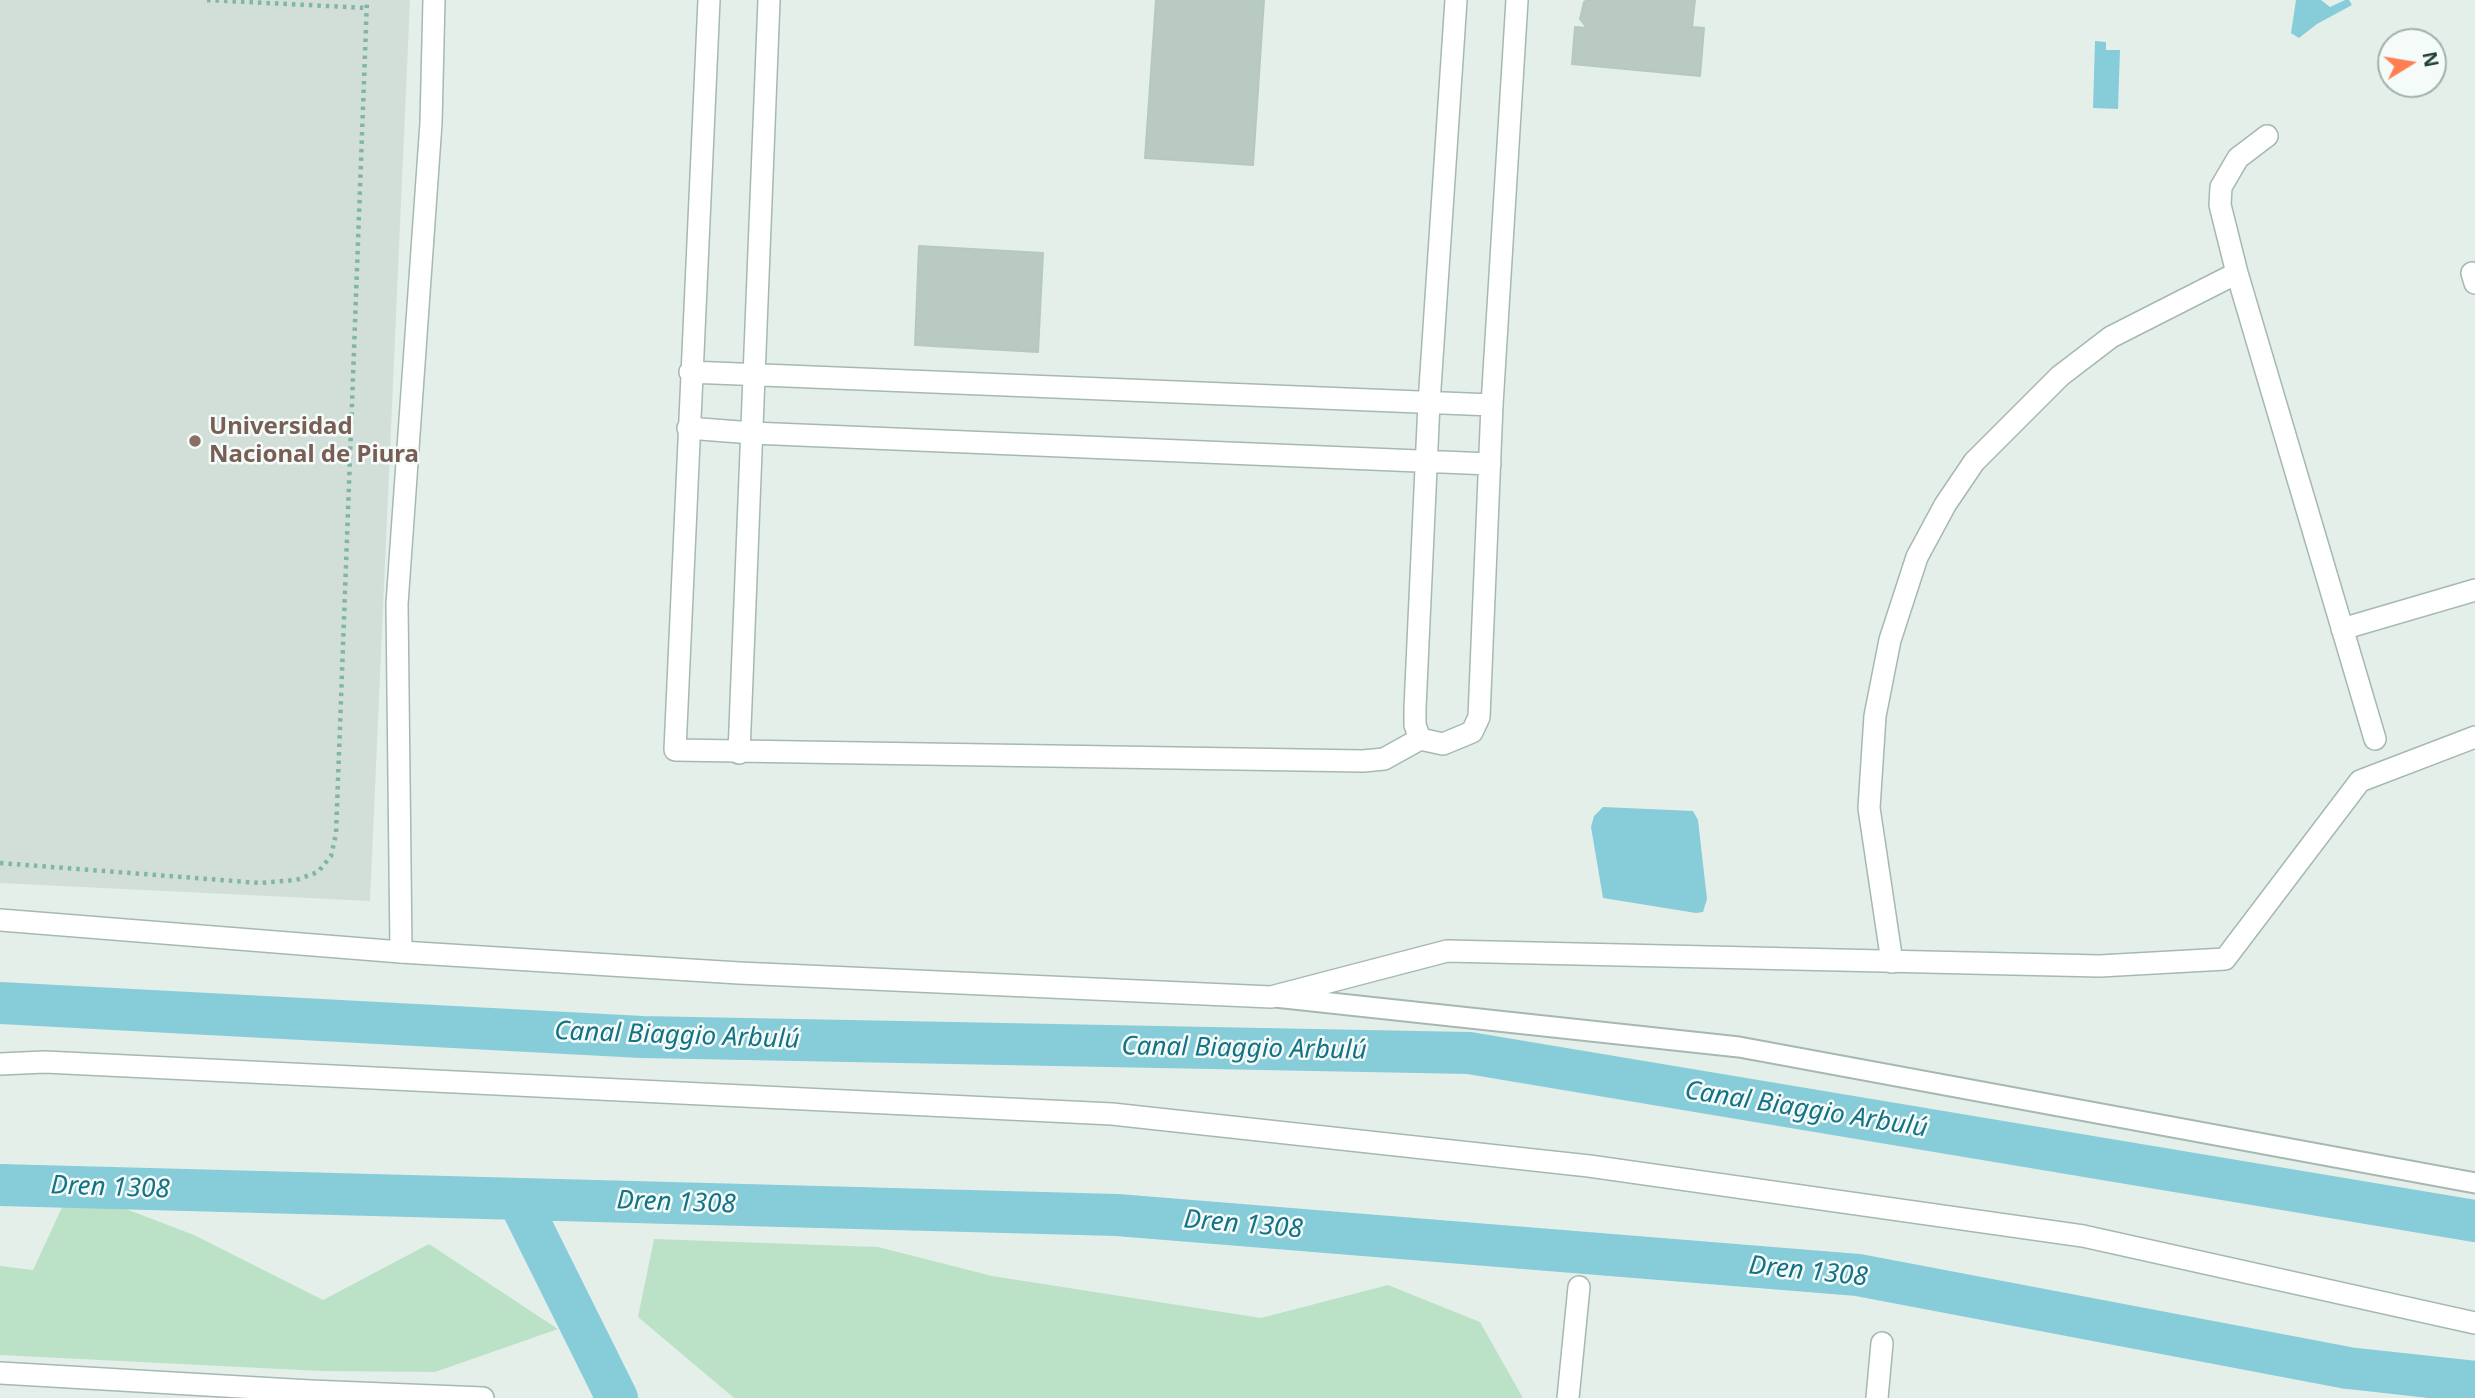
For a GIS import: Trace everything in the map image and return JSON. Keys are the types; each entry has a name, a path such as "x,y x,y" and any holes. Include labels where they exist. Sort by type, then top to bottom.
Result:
{"street":[{"path":"401,952 397,604 431,123 434,0"},
{"path":"709,0 690,372 675,750 1363,761 1384,759 1420,739 1443,744 1472,732 1479,717 1492,405 1517,0"},
{"path":"739,753 769,0"},
{"path":"1420,739 1415,725 1415,708 1426,462 1456,0"},
{"path":"2267,136 2238,158 2221,187 2220,205 2237,273 2375,739"},
{"path":"1892,962 1869,808 1875,716 1890,640 1917,557 1945,505 1974,462 2060,376 2110,338 2237,273"},
{"path":"690,372 1492,405"},
{"path":"688,428 752,433 1490,464"},
{"path":"2342,629 2475,590"},
{"path":"0,920 401,952 739,973 1270,996 1447,951 2100,967 2225,959 2360,781 2475,737"},
{"path":"0,1064 45,1062 1126,1115 1589,1166 2083,1236 2475,1323"},
{"path":"1569,1398 1579,1287"},
{"path":"1877,1398 1882,1343"},
{"path":"0,1373 310,1395 483,1398"}],"lane":[{"path":"1270,996 1739,1047 2475,1183"}],"path":[{"path":"207,0 367,8"},
{"path":"0,863 260,883 296,880 318,872 331,856 336,834 368,0"}],"shaded area":[{"name":"Universidad Nacional de Piura","path":"0,0 410,0 370,901 0,883"}],"green space":[{"path":"71,1188 194,1235 323,1300 429,1244 558,1329 435,1372 321,1371 0,1355 0,1266 33,1270"},
{"path":"654,1239 878,1247 992,1276 1261,1318 1388,1285 1480,1322 1523,1398 734,1398 638,1317"}],"water":[{"path":"2296,0 2321,0 2330,7 2349,0 2352,5 2317,24 2299,38 2291,33"},
{"path":"2095,41 2106,42 2106,50 2120,50 2118,109 2093,108"},
{"path":"1603,807 1693,811 1698,820 1707,899 1703,912 1603,898 1591,827 1594,816"}],"building":[{"path":"1156,0 1264,0 1253,165 1145,158"},
{"path":"1695,0 1692,27 1704,28 1700,76 1572,64 1575,27 1587,28 1580,19 1584,2"},
{"path":"919,246 1043,253 1038,352 915,345"}],"waterway":[{"name":"Canal Biaggio Arbulú","path":"0,1003 642,1037 1469,1053 2475,1221"},
{"name":"Dren 1308","path":"0,1185 1117,1215 1858,1275 2348,1368 2475,1382"},
{"path":"518,1199 617,1398"}],"place":[{"name":"Universidad Nacional de Piura","path":"195,441"}]}
